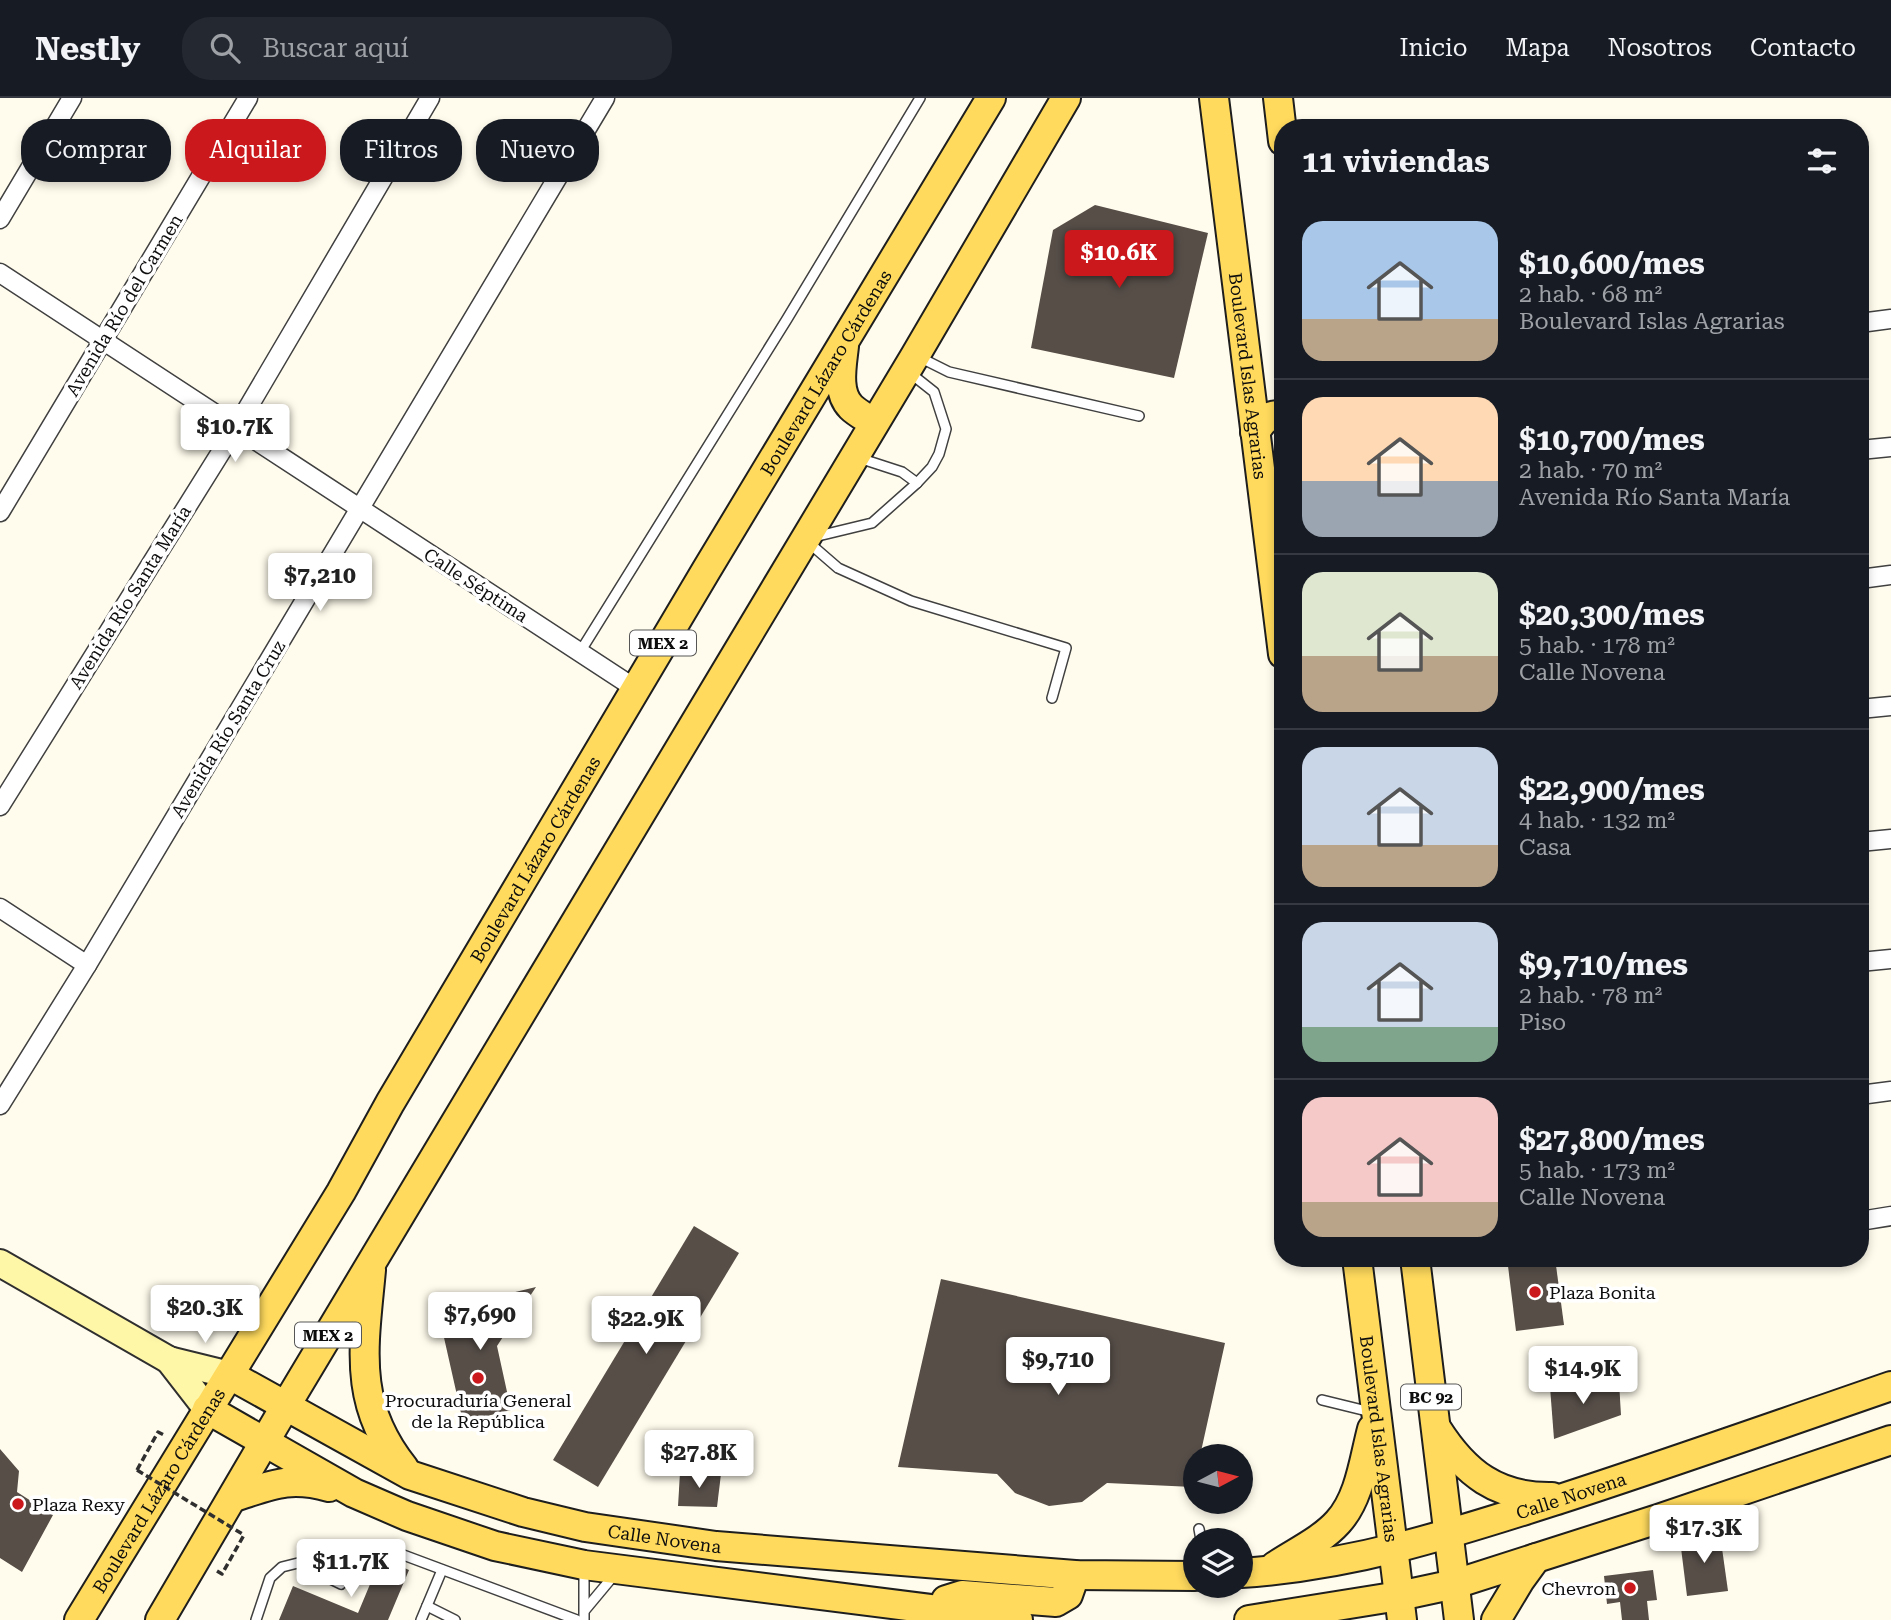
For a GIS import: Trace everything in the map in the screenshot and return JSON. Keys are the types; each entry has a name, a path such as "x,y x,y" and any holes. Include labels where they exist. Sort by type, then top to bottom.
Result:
{"main road":[{"name":"Boulevard Lázaro Cárdenas","path":"79,1620 334,1203 390,1102 991,98"},
{"name":"MEX 2","path":"160,1620 911,363 1066,98"},
{"name":"Boulevard Islas Agrarias","path":"1214,98 1274,583"},
{"path":"1278,98 1280,119"},
{"path":"845,340 842,368 845,399 851,407 874,423"},
{"path":"1255,432 1263,420 1274,415"},
{"path":"372,1263 365,1345 369,1403 387,1447 410,1475"},
{"name":"Boulevard Islas Agrarias","path":"1358,1267 1401,1608"},
{"name":"BC 92","path":"1416,1267 1459,1620"},
{"name":"Calle Novena","path":"230,1375 410,1475 502,1506 572,1524 716,1546 1075,1575 1183,1576"},
{"name":"Calle Novena","path":"1253,1572 1324,1564 1393,1550 1447,1535 1891,1386"},
{"name":"Calle Novena","path":"207,1409 354,1493 407,1516 495,1546 584,1566 1018,1620"},
{"path":"1253,1572 1320,1537 1339,1521 1351,1502 1377,1413"},
{"path":"1434,1424 1458,1458 1472,1472 1489,1483 1508,1492 1528,1496 1569,1496"},
{"path":"1258,1620 1401,1608 1455,1584 1891,1440"},
{"path":"234,1497 279,1482 297,1480 354,1493"},
{"path":"584,1566 596,1554 609,1548 685,1554 703,1552 716,1546"},
{"path":"1496,1620 1536,1559"},
{"path":"932,1610 949,1598 962,1595 1056,1602 1068,1595 1075,1575"}],"street":[{"path":"0,219 72,98"},
{"name":"Avenida Río del Carmen","path":"0,512 248,98"},
{"name":"Avenida Río Santa María","path":"0,806 236,428 430,98"},
{"name":"Avenida Río Santa Cruz","path":"0,1105 87,965 605,98"},
{"name":"Calle Séptima","path":"0,273 636,689"},
{"path":"1869,322 1891,319"},
{"path":"1869,449 1891,447"},
{"path":"1869,578 1891,575"},
{"path":"1869,708 1891,706"},
{"path":"1869,841 1891,839"},
{"path":"0,908 87,965"},
{"path":"1869,961 1891,959"},
{"path":"1869,1094 1891,1091"},
{"path":"1869,1219 1891,1216"},
{"name":"Calle Novena","path":"0,1263 169,1360 230,1375"},
{"name":"Calle Novena","path":"169,1360 207,1409"}],"lane":[{"path":"580,652 787,319 920,98"},
{"path":"911,363 1139,416"},
{"path":"804,539 872,523 917,483 939,454 946,429 934,392 911,363"},
{"path":"854,456 902,472 917,483"},
{"path":"804,539 838,568 911,601 1066,648 1052,698"},
{"path":"1322,1400 1377,1413"},
{"path":"256,1620 270,1578 282,1567 298,1563 341,1584 366,1548 382,1546 577,1620"},
{"path":"584,1566 584,1615"},
{"path":"421,1620 442,1570"},
{"path":"584,1615 618,1570"},
{"path":"426,1606 455,1620"}],"path":[{"path":"158,1432 137,1470 244,1535 222,1574"}],"building":[{"path":"1095,205 1208,233 1174,378 1031,348 1053,230"},
{"path":"694,1226 739,1253 598,1487 553,1460"},
{"name":"Plaza Bonita","path":"1508,1267 1556,1267 1564,1325 1516,1331"},
{"path":"941,1279 1225,1343 1203,1444 1183,1444 1183,1487 1107,1483 1082,1502 1049,1506 1015,1493 997,1474 898,1467"},
{"name":"Procuraduría General de la República","path":"536,1287 497,1346 511,1410 463,1422 438,1311"},
{"path":"1619,1382 1621,1415 1554,1439 1550,1387"},
{"name":"Plaza Rexy","path":"0,1449 19,1471 17,1492 53,1515 22,1572 0,1558"},
{"path":"680,1473 721,1474 717,1507 678,1506"},
{"path":"1720,1534 1728,1591 1687,1596 1680,1540"},
{"path":"381,1558 409,1570 388,1620 279,1620 293,1586 358,1613"},
{"name":"Chevron","path":"1653,1570 1657,1600 1647,1601 1649,1620 1622,1620 1620,1602 1607,1604 1604,1576"}],"place":[{"name":"Plaza Bonita","path":"1535,1292"},
{"name":"Procuraduría General de la República","path":"478,1378"},
{"name":"Plaza Rexy","path":"18,1504"},
{"name":"Chevron","path":"1630,1588"}]}
